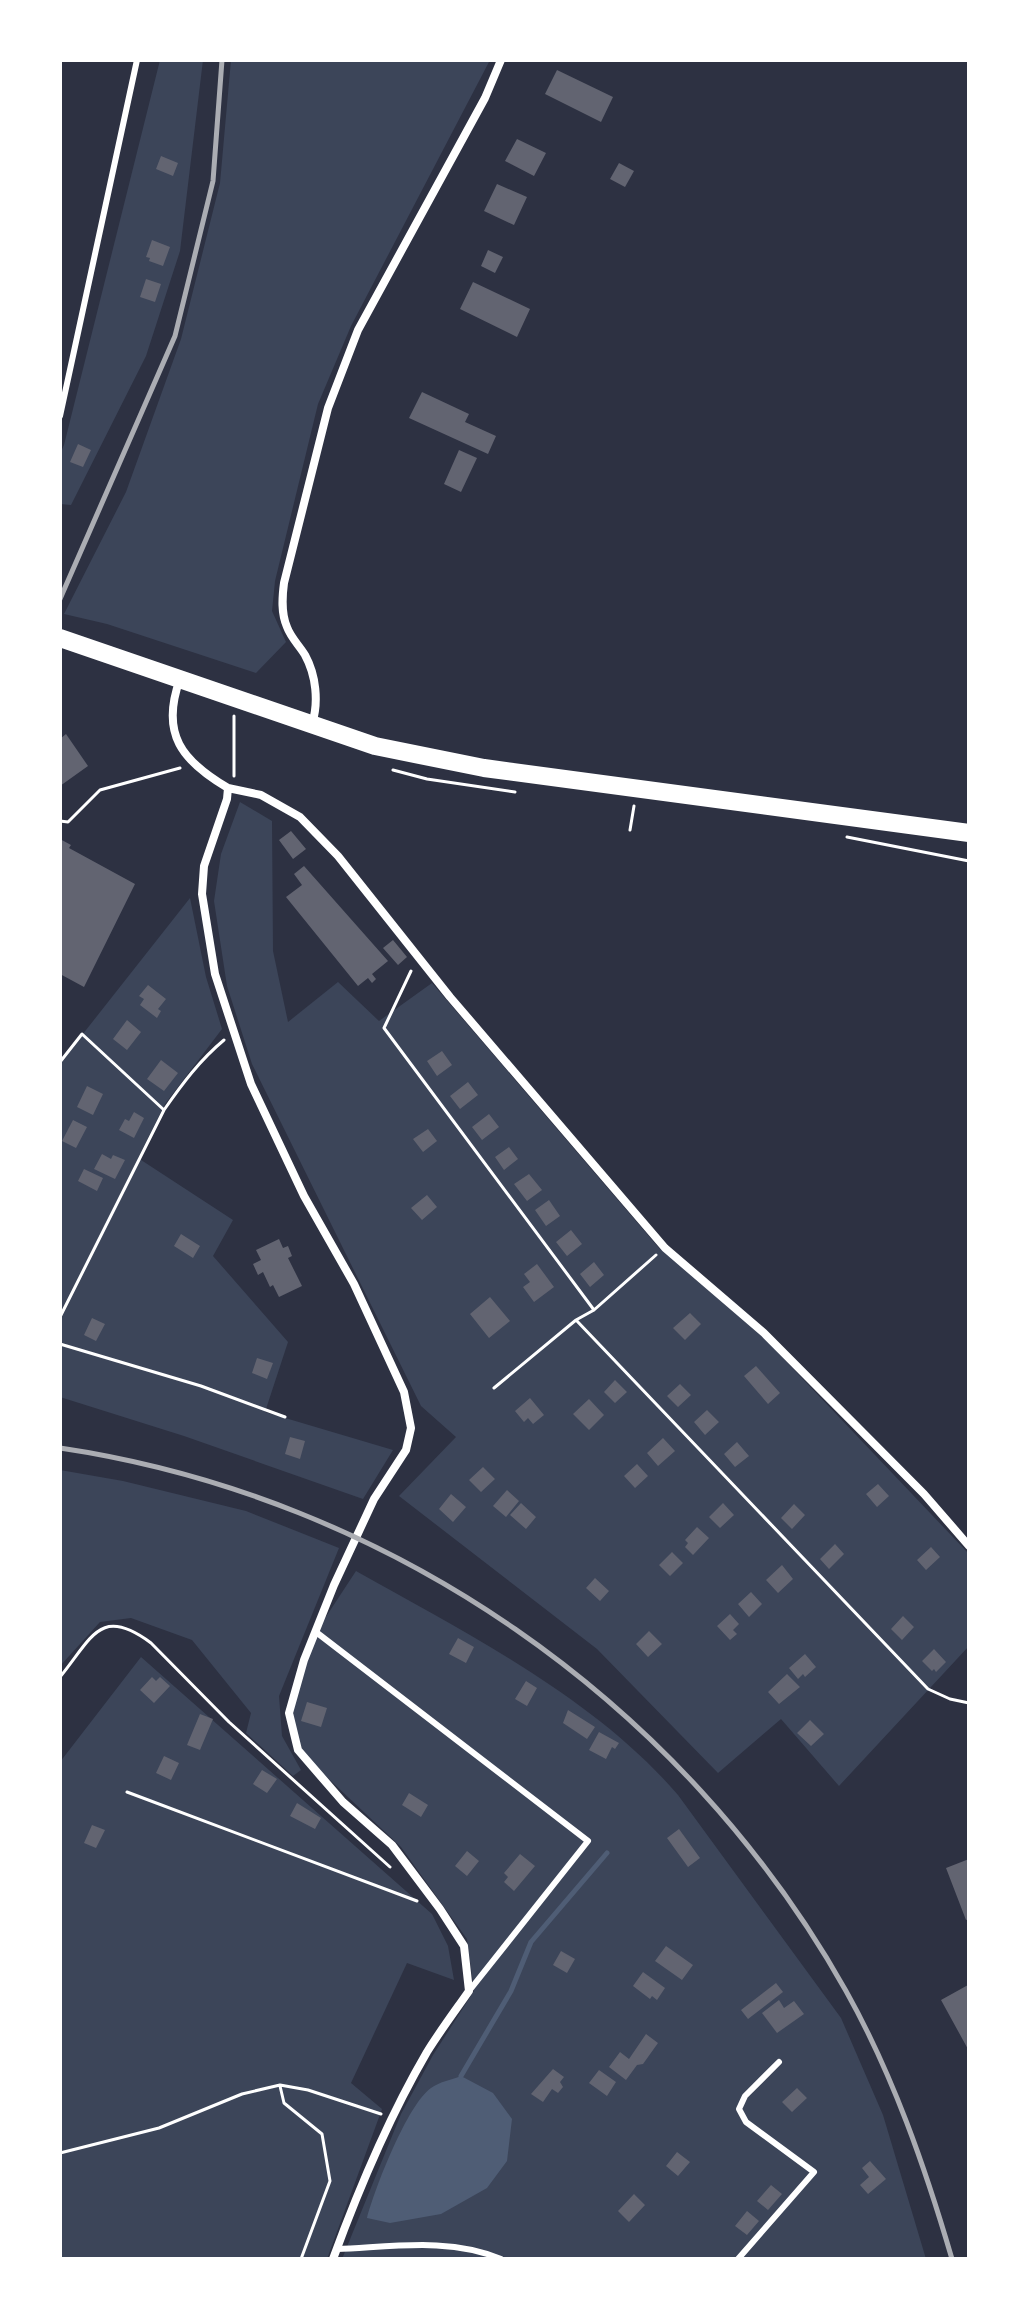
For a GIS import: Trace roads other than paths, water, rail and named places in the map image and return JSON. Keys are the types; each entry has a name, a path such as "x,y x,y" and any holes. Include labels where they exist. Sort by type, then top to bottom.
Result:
{"main road":[{"path":"65,640 375,746 484,768 964,830"}],"street":[{"path":"312,725 316,706 312,671 287,629 282,601 290,556 328,408 358,330 485,98 501,60"},
{"path":"181,679 175,694 175,734 178,745 189,760 202,773 231,789 261,795 300,817 338,856 418,956 665,1248 764,1333 924,1494 969,1546"},
{"path":"231,789 204,866 202,894 215,974 251,1084 304,1196 354,1284 404,1392 411,1428 406,1450 374,1499 334,1585 289,1713 298,1750 343,1802 392,1845 464,1946 469,1991 428,2051 392,2118 333,2259"}],"lane":[{"path":"60,416 137,60"},
{"path":"316,1632 588,1841 469,1991"},
{"path":"738,2259 814,2172 746,2122 739,2109 745,2096 779,2062"},
{"path":"337,2249 446,2245 501,2259"}],"waterway":[{"path":"461,2076 511,1991 531,1942 607,1853"}],"railway":[{"path":"60,599 175,336 213,181 222,60"},
{"path":"60,1448 182,1474 299,1513 410,1565 515,1629 612,1705 701,1791 779,1886 846,1991 879,2055 906,2122 952,2259"}]}
